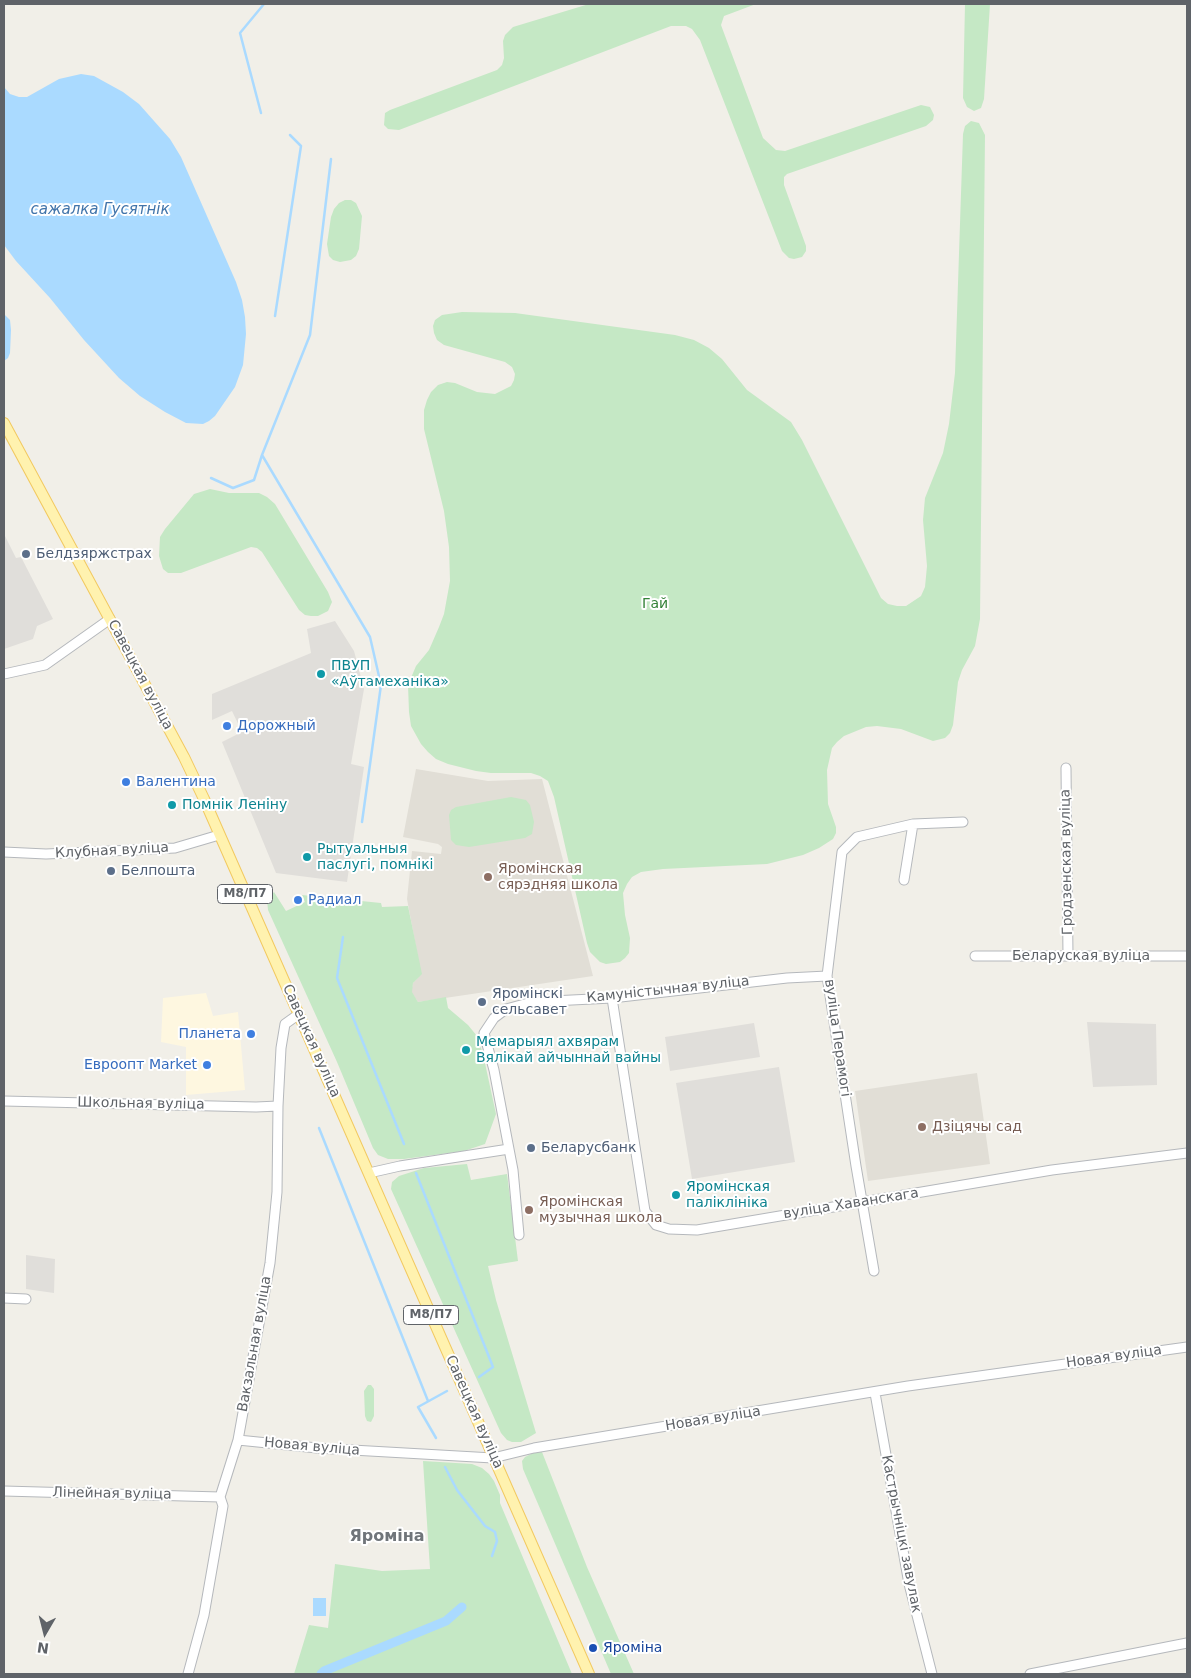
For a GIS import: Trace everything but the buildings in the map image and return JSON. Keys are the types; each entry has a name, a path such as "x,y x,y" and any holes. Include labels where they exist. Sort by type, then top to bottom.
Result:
{"main road":[{"name":"Савецкая вуліца","path":"4,423 184,757 589,1674"}],"street":[{"path":"4,674 45,665 110,619"},
{"name":"Гродзенская вуліца","path":"1066,768 1068,956"},
{"name":"вуліца Перамогі","path":"874,1271 826,976 842,852 857,837 914,824 963,822"},
{"path":"904,880 914,824"},
{"name":"Клубная вуліца","path":"4,852 46,854 175,848 219,835"},
{"name":"Беларуская вуліца","path":"975,956 1187,956"},
{"name":"Камуністычная вуліца","path":"519,1235 513,1170 494,1070 484,1033 494,1018 506,1009 532,1002 612,998 787,978 826,976"},
{"name":"вуліца Хаванскага","path":"612,998 645,1211 656,1225 669,1230 696,1230 1052,1170 1187,1153"},
{"name":"Вакзальная вуліца","path":"188,1674 204,1615 223,1506 220,1497 238,1440 271,1254 277,1192 281,1048 286,1024 299,1014"},
{"name":"Школьная вуліца","path":"4,1101 246,1107 278,1106"},
{"path":"369,1174 400,1166 509,1149"},
{"path":"4,1298 26,1299"},
{"name":"Новая вуліца","path":"238,1440 317,1448 493,1458 534,1448 875,1393 908,1386 1187,1347"},
{"name":"Кастрычніцкі завулак","path":"875,1393 909,1584 932,1674"},
{"name":"Лінейная вуліца","path":"4,1491 220,1497"},
{"path":"1030,1674 1187,1643"},
{"path":"1082,1664 1086,1674"}],"shaded area":[{"path":"4,534 16,558 21,557 53,619 37,626 33,639 4,649"},
{"path":"335,621 354,651 364,689 351,764 364,767 347,882 276,873 222,742 242,732 232,711 212,720 212,694 311,653 307,629"},
{"name":"Яромінская сярэдняя школа","path":"416,769 488,781 542,779 593,976 418,1002 411,992 413,983 421,974 407,899 412,851 441,854 442,847 438,844 403,837"},
{"path":"206,993 213,1016 238,1012 245,1090 186,1095 186,1047 161,1042 163,998"},
{"path":"1087,1022 1156,1024 1157,1085 1093,1087"},
{"path":"754,1023 760,1057 670,1071 665,1037"},
{"path":"779,1067 795,1162 692,1179 676,1083"},
{"name":"Дзіцячы сад","path":"977,1073 990,1164 868,1181 855,1091"},
{"path":"26,1255 55,1259 54,1293 26,1289"}],"green space":[{"path":"589,4 756,4 724,16 721,25 763,138 776,150 785,151 921,105 930,107 934,115 933,120 926,126 787,174 784,177 784,185 806,246 806,251 802,257 794,259 789,258 782,251 700,40 692,29 686,26 671,26 399,130 388,129 384,125 385,113 390,110 497,70 502,65 504,58 503,41 505,35 513,27"},
{"path":"965,4 990,4 984,99 981,108 974,111 967,107 963,98"},
{"name":"Гай","path":"971,121 979,123 985,135 980,619 975,646 962,670 958,682 953,725 950,733 945,738 933,741 901,729 877,726 866,727 844,736 832,748 827,770 828,804 836,827 833,839 803,855 767,864 663,869 641,872 632,877 623,893 630,938 629,953 620,962 606,964 600,962 590,952 587,943 554,797 548,781 531,773 491,773 448,764 436,759 428,752 411,726 408,685 416,666 429,650 439,627 444,614 450,581 449,547 444,511 424,429 424,410 431,392 438,385 447,382 455,383 477,392 495,394 511,386 515,374 512,367 505,362 444,345 437,340 434,333 433,326 435,320 442,315 462,312 515,313 675,335 694,340 709,348 722,359 747,390 791,422 802,440 881,598 888,604 906,606 921,596 925,587 927,566 923,520 925,498 943,453 949,424 955,373 963,134 965,126"},
{"path":"345,200 351,200 356,203 362,216 359,249 356,256 351,260 340,262 333,260 329,256 327,244 334,209"},
{"path":"210,489 229,493 259,493 275,504 328,592 332,602 328,611 318,616 311,616 305,615 299,610 262,552 257,548 251,547 181,573 168,573 163,569 159,556 160,537 194,494"},
{"path":"511,797 526,800 530,805 534,822 532,834 525,838 469,847 456,845 451,840 449,815 451,810 456,807"},
{"path":"274,892 286,911 305,902 302,895 381,903 382,907 408,906 422,974 413,983 412,992 418,1002 446,997 448,1008 468,1025 477,1036 483,1054 496,1114 485,1144 464,1151 404,1159 388,1159 378,1155 373,1148 337,1062 268,910 267,900"},
{"path":"467,1164 471,1180 507,1174 518,1261 488,1266 496,1300 536,1433 521,1442 507,1440 501,1433 391,1189 392,1182 399,1176 424,1168"},
{"path":"368,1385 371,1385 374,1389 374,1416 371,1422 367,1421 365,1416 364,1391"},
{"path":"542,1452 587,1567 634,1674 611,1674 523,1469 522,1461 525,1457 533,1453"},
{"path":"423,1461 472,1464 482,1468 494,1481 500,1495 500,1503 572,1674 294,1674 309,1625 328,1628 335,1564 382,1571 430,1569"}],"water":[{"name":"сажалка Гусятнік","path":"81,74 94,76 123,92 139,104 170,139 181,157 236,282 245,317 246,334 243,365 235,387 215,416 203,424 186,423 165,412 140,396 119,378 84,340 4,245 4,87 10,94 27,97 59,79"},
{"path":"4,314 10,320 11,330 10,353 4,361"},
{"path":"313,1598 326,1598 326,1616 313,1616"}],"waterway":[{"path":"261,113 240,33 264,4"},
{"path":"275,316 301,146 290,135"},
{"path":"211,478 233,488 254,480 262,455 310,335 331,159"},
{"path":"262,455 370,637 381,685 362,822"},
{"path":"343,937 337,978 404,1144"},
{"path":"319,1128 428,1401"},
{"path":"416,1173 493,1367 479,1377"},
{"path":"436,1438 418,1407 447,1391"},
{"path":"445,1467 457,1490 485,1526 495,1532 497,1541 492,1556"},
{"path":"321,1674 324,1671 446,1621 462,1607"}],"place":[{"name":"Белдзяржстрах","path":"26,554"},
{"name":"ПВУП «Аўтамеханіка»","path":"321,674"},
{"name":"Дорожный","path":"227,726"},
{"name":"Валентина","path":"126,782"},
{"name":"Помнік Леніну","path":"172,805"},
{"name":"Рытуальныя паслугі, помнікі","path":"307,857"},
{"name":"Белпошта","path":"111,871"},
{"name":"Яромінская сярэдняя школа","path":"488,877"},
{"name":"Радиал","path":"298,900"},
{"name":"Яромінскі сельсавет","path":"482,1002"},
{"name":"Планета","path":"251,1034"},
{"name":"Мемарыял ахвярам Вялікай айчыннай вайны","path":"466,1050"},
{"name":"Евроопт Market","path":"207,1065"},
{"name":"Дзіцячы сад","path":"922,1127"},
{"name":"Беларусбанк","path":"531,1148"},
{"name":"Яромінская паліклініка","path":"676,1195"},
{"name":"Яромінская музычная школа","path":"529,1210"},
{"name":"Яроміна","path":"593,1648"}],"district":[{"name":"Яроміна","path":"387,1537"}]}
